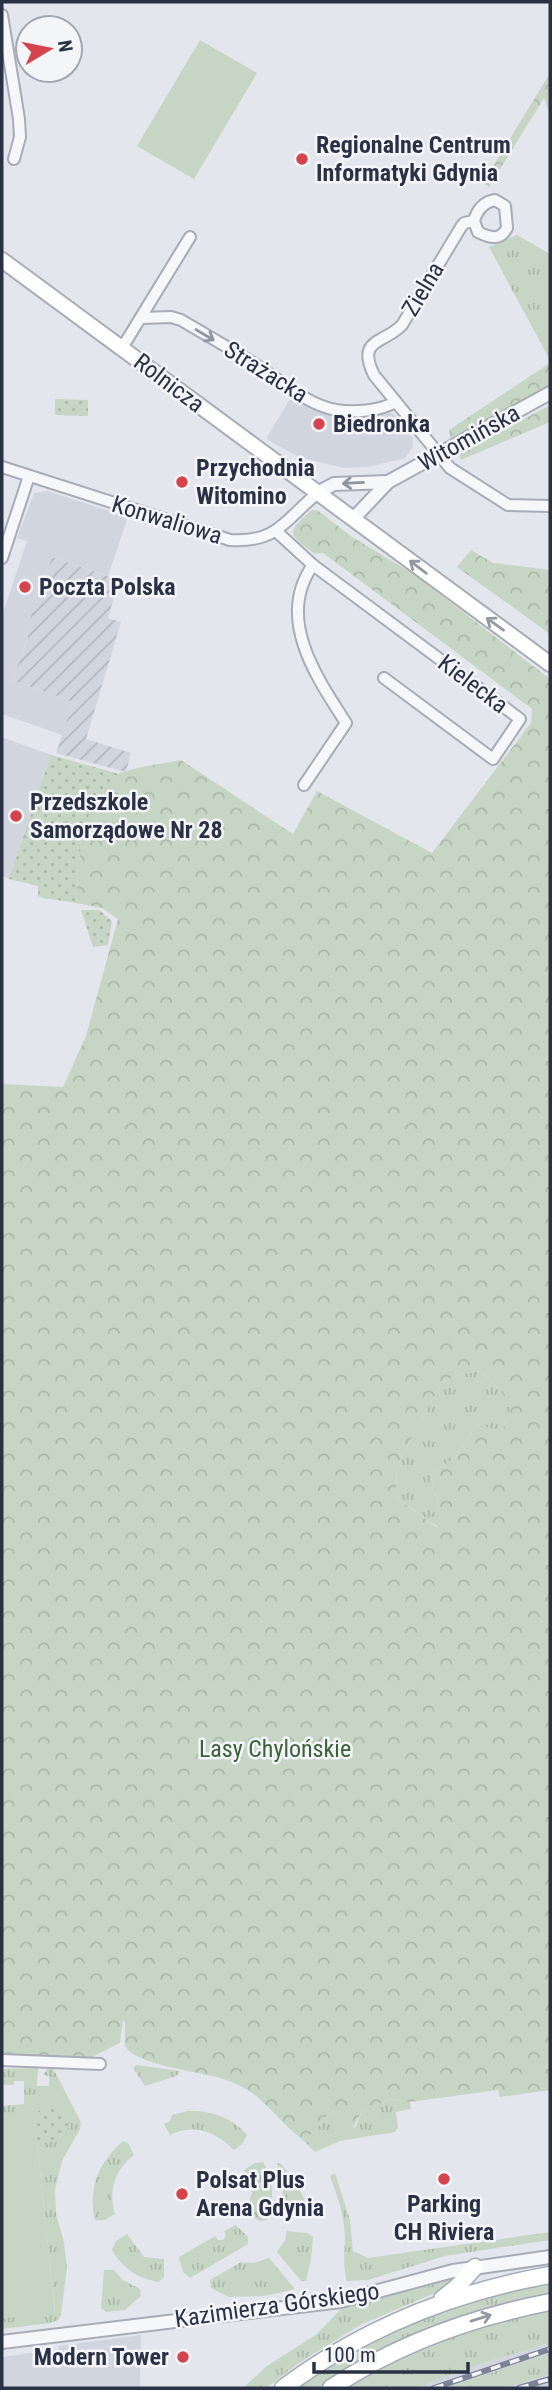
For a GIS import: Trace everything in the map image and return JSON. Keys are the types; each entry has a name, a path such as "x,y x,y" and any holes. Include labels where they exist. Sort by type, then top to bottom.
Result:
{"main road":[{"name":"Rolnicza","path":"2,260 354,518"},
{"path":"354,518 550,664"},
{"path":"433,2306 457,2287 475,2267"},
{"path":"283,2388 350,2344 409,2315 521,2280 550,2275"},
{"path":"331,2388 376,2362 437,2334 479,2318 550,2302"}],"street":[{"path":"2,15 19,119 20,137 14,159"},
{"name":"Zielna","path":"474,221 468,221 461,227 402,325 370,347 369,366 374,376 450,468 508,505 550,506"},
{"path":"122,348 190,237"},
{"name":"Strażacka","path":"142,318 171,317 181,320 317,403 337,410 366,409 395,402"},
{"name":"Witomińska","path":"354,518 388,482 550,393"},
{"name":"Konwaliowa","path":"2,467 230,540 247,541 277,532"},
{"path":"2,558 29,477"},
{"name":"Witomińska","path":"319,492 334,484 388,482"},
{"path":"277,532 299,508 319,492"},
{"name":"Kielecka","path":"277,532 313,565 520,719 493,759 384,678"},
{"path":"304,785 346,723 317,676 302,645 299,624 300,598 305,576 313,565"},
{"path":"2,2060 100,2064"},
{"name":"Kazimierza Górskiego","path":"2,2342 341,2301 453,2270 550,2257"}],"shaded area":[{"path":"292,396 313,409 332,414 393,413 413,439 413,447 405,458 368,467 344,468 299,457 266,439"},
{"path":"47,491 128,517 108,576 52,557 27,627 28,637 12,680 73,702 62,735 2,714 2,616 27,541 17,538 34,493"},
{"path":"52,557 119,580 108,618 121,622 86,739 131,753 126,772 56,753 73,702 12,680 28,638 27,627"},
{"name":"Przedszkole Samorządowe Nr 28","path":"2,737 51,755 9,879 2,876"},
{"path":"141,2335 140,2388 2,2388 2,2357 59,2349 58,2346"},
{"path":"550,2343 550,2388 417,2388 480,2364"}],"green space":[{"path":"200,40 257,73 194,179 137,146"},
{"path":"550,73 550,115 544,98 489,187 483,183"},
{"path":"517,235 550,254 550,360 489,247"},
{"path":"550,363 550,385 451,440 449,430"},
{"path":"55,399 88,400 88,416 55,415"},
{"path":"550,405 550,422 461,460 459,454"},
{"name":"Lasy Chylońskie","path":"312,510 317,510 352,537 412,573 550,679 550,2090 500,2097 498,2090 410,2102 392,2099 363,2110 352,2129 346,2129 341,2112 328,2114 315,2131 303,2140 245,2088 216,2077 153,2063 131,2053 125,2046 123,2020 120,2043 88,2059 2,2054 2,1084 63,1087 86,1036 118,919 102,908 76,903 78,869 90,811 108,780 130,770 181,760 293,834 317,791 432,853 531,723 532,709 323,553 315,554 299,542 293,533 294,529","holes":["481,1371 501,1391 511,1407 502,1431 477,1424 455,1458 430,1474 440,1511 438,1528 396,1497 397,1465 442,1382 462,1374"]},
{"path":"471,550 493,563 550,570 550,634 457,567"},
{"path":"51,755 119,774 106,787 88,816 81,850 76,903 43,898 38,896 38,886 9,879"},
{"path":"81,910 99,910 112,921 108,945 93,947"},
{"path":"481,1371 501,1391 512,1407 501,1432 477,1424 455,1458 430,1474 440,1511 439,1528 396,1497 397,1465 442,1382 462,1374"},
{"path":"136,2065 180,2072 176,2076 145,2086 133,2068"},
{"path":"38,2068 37,2086 49,2086 49,2076 43,2075 48,2068 53,2068 81,2122 80,2129 62,2161 55,2190 56,2214 64,2242 67,2268 61,2315 51,2323 2,2329 2,2318 55,2311 34,2115 2,2117 2,2106 24,2104 24,2081 14,2081 14,2085 2,2085 2,2069"},
{"path":"392,2099 410,2102 411,2109 396,2112 398,2127 395,2132 340,2141 315,2152 303,2140 315,2131 328,2114 342,2111 346,2129 355,2127 363,2110"},
{"path":"56,2100 70,2126 59,2141 37,2144 34,2114"},
{"path":"188,2111 220,2116 247,2135 242,2144 234,2150 220,2138 204,2131 179,2131 170,2135 164,2124 170,2121 172,2115"},
{"path":"34,2114 55,2312 2,2318 2,2117"},
{"path":"123,2141 128,2143 134,2155 122,2167 115,2181 112,2197 115,2214 105,2220 95,2220 93,2197 97,2177 107,2158"},
{"path":"263,2162 271,2183 272,2198 267,2220 260,2221 245,2212 252,2193 244,2170 255,2163"},
{"path":"280,2163 296,2182 306,2203 302,2208 285,2213 282,2207 283,2186 277,2164"},
{"path":"335,2173 350,2220 353,2251 368,2258 550,2232 550,2240 445,2256 368,2280 347,2281 343,2220 330,2176"},
{"path":"236,2225 248,2237 248,2244 190,2278 183,2272 179,2257 215,2236 218,2240 223,2240 226,2236 224,2231"},
{"path":"287,2231 307,2233 313,2237 306,2281 301,2281 277,2252"},
{"path":"127,2234 144,2257 164,2259 164,2277 159,2282 132,2272 116,2257 112,2250 116,2241"},
{"path":"269,2258 295,2289 265,2296 229,2297 211,2288 210,2280 241,2262 253,2263"},
{"path":"104,2270 114,2270 123,2280 140,2289 141,2296 125,2310 106,2312 101,2308"},
{"path":"462,2277 440,2291 362,2324 302,2361 266,2388 243,2388 267,2366 317,2334 341,2309"},
{"path":"550,2281 550,2295 480,2312 346,2370 318,2388 294,2388 356,2350 421,2318 467,2301"},
{"path":"550,2309 550,2343 480,2364 417,2388 346,2388 378,2369 446,2338 490,2323"},
{"path":"550,2353 550,2374 504,2388 446,2388"}],"railway":[{"path":"434,2388 550,2349"},
{"path":"519,2388 550,2379"}],"place":[{"name":"Regionalne Centrum Informatyki Gdynia","path":"302,159"},
{"name":"Biedronka","path":"319,424"},
{"name":"Przychodnia Witomino","path":"182,482"},
{"name":"Poczta Polska","path":"25,587"},
{"name":"Przedszkole Samorządowe Nr 28","path":"16,816"},
{"name":"Parking CH Riviera","path":"444,2179"},
{"name":"Polsat Plus Arena Gdynia","path":"182,2194"},
{"name":"Modern Tower","path":"183,2357"}]}
